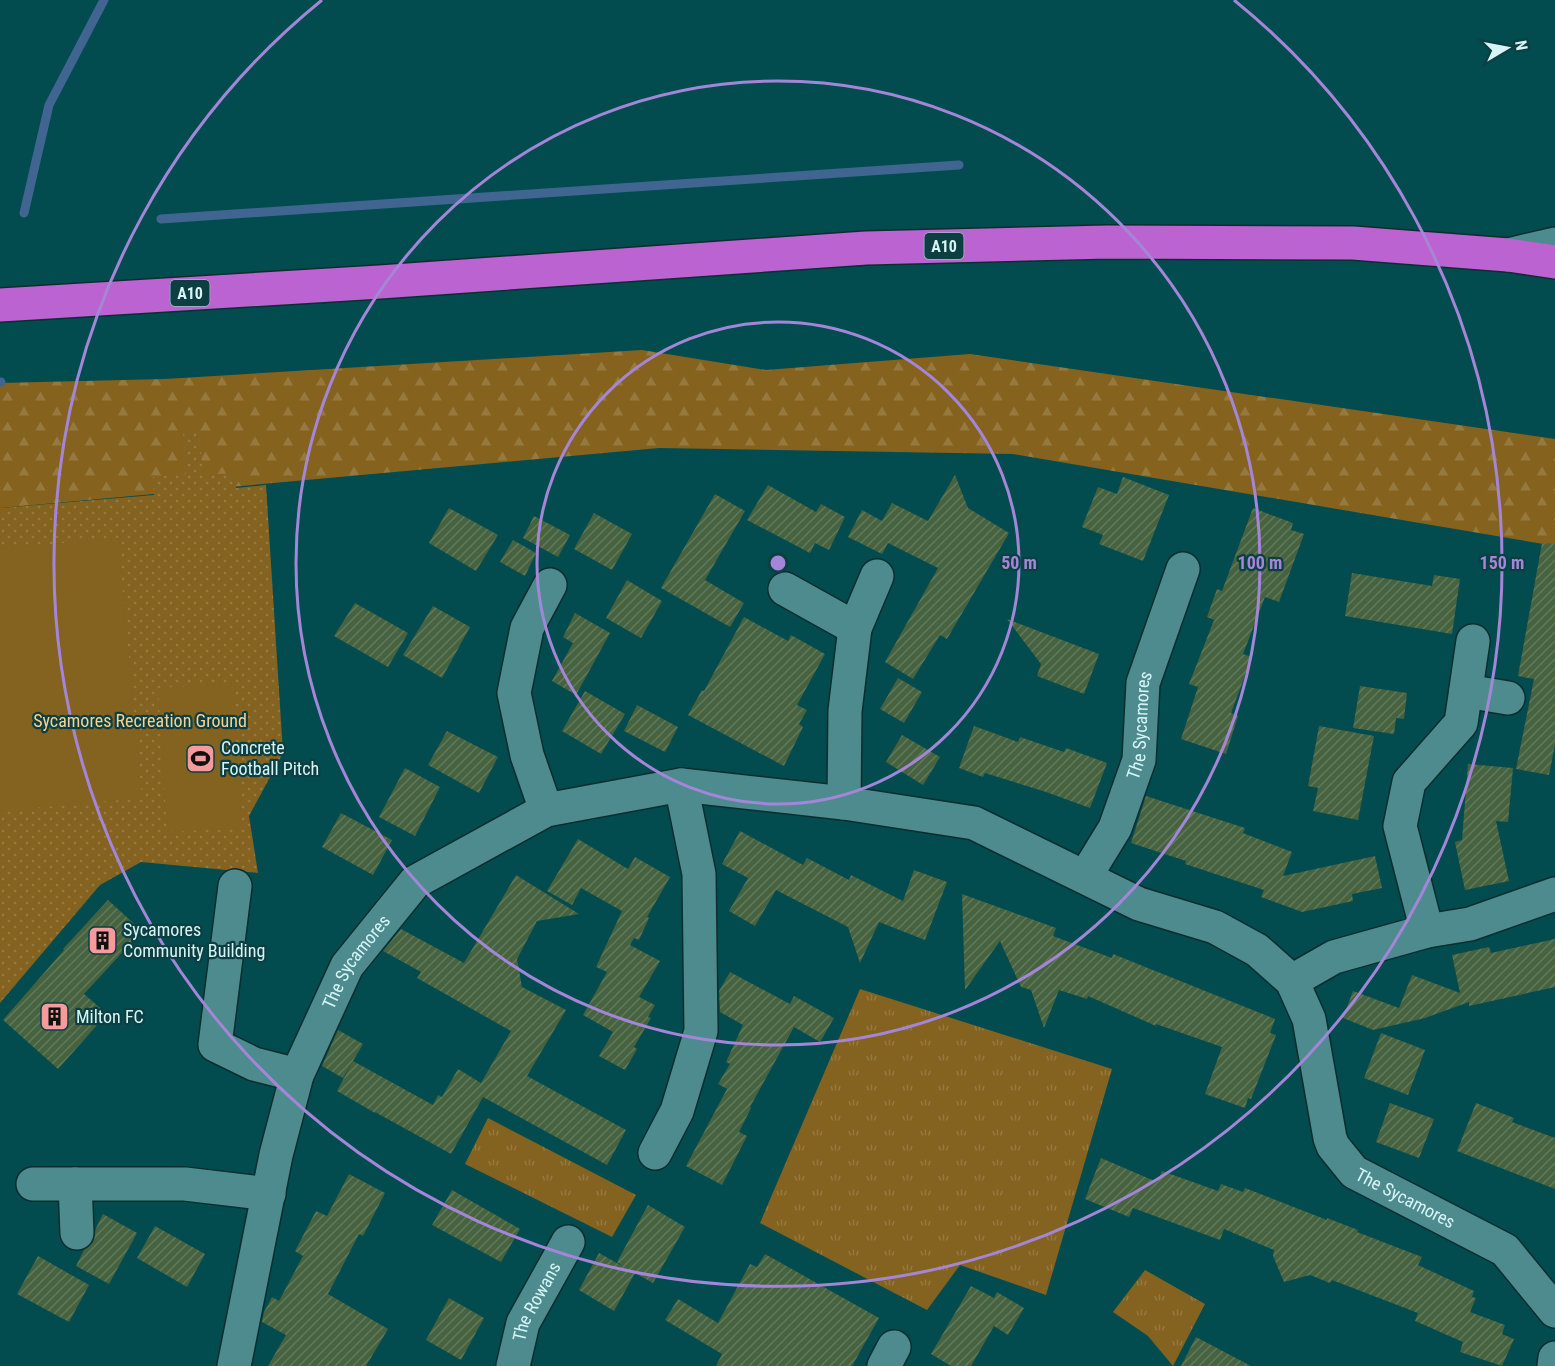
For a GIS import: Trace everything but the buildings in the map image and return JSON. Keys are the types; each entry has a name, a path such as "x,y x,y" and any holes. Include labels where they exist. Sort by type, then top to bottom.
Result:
{"highway":[{"name":"A10","path":"0,304 380,282 866,248 1108,243 1353,243 1508,255 1555,262"}],"street":[{"path":"1508,255 1555,244"},
{"name":"The Sycamores","path":"1085,877 1115,828 1139,760 1143,683 1183,569"},
{"path":"844,803 845,711 855,628 877,576"},
{"path":"546,810 527,755 514,693 527,628 550,585"},
{"path":"785,589 855,628"},
{"path":"1427,931 1400,825 1409,783 1461,723 1473,641"},
{"path":"1466,692 1508,698"},
{"path":"655,1153 677,1111 701,1031 699,874 681,784"},
{"name":"The Sycamores","path":"234,1366 276,1155 297,1075 347,966 415,882 546,810 681,784 844,803 974,823 1138,904 1215,927 1257,950 1292,981 1309,1019 1330,1138 1333,1146 1354,1172 1505,1250 1555,1311"},
{"path":"235,886 203,1038 254,1064 297,1075"},
{"path":"1292,981 1334,957 1427,931 1470,924 1555,894"},
{"path":"33,1184 185,1184 269,1194"},
{"path":"75,1184 77,1233"},
{"name":"The Rowans","path":"513,1366 523,1323 568,1242"},
{"path":"1554,1366 1555,1358"}],"green space":[{"path":"642,350 766,370 970,354 1555,439 1555,546 1013,454 659,448 0,508 0,383 165,379"},
{"name":"Sycamores Recreation Ground","path":"199,431 203,475 234,473 236,488 266,485 283,753 249,816 258,873 141,862 100,885 0,1003 0,508 154,495 153,477 186,474 183,433"},
{"path":"118,538 142,798 0,811 0,549"},
{"name":"Concrete Football Pitch","path":"232,683 242,828 167,832 158,688"},
{"path":"860,989 1112,1069 1046,1295 960,1265 927,1310 760,1223"},
{"path":"488,1118 636,1195 612,1237 465,1164"},
{"path":"1145,1270 1205,1304 1173,1366 1148,1336 1113,1312"}],"waterway":[{"path":"24,213 49,105 104,0"},
{"path":"161,219 959,165"}],"place":[{"name":"Concrete Football Pitch","path":"200,758"},
{"name":"Sycamores Community Building","path":"102,940"},
{"name":"Milton FC","path":"55,1017"}]}
